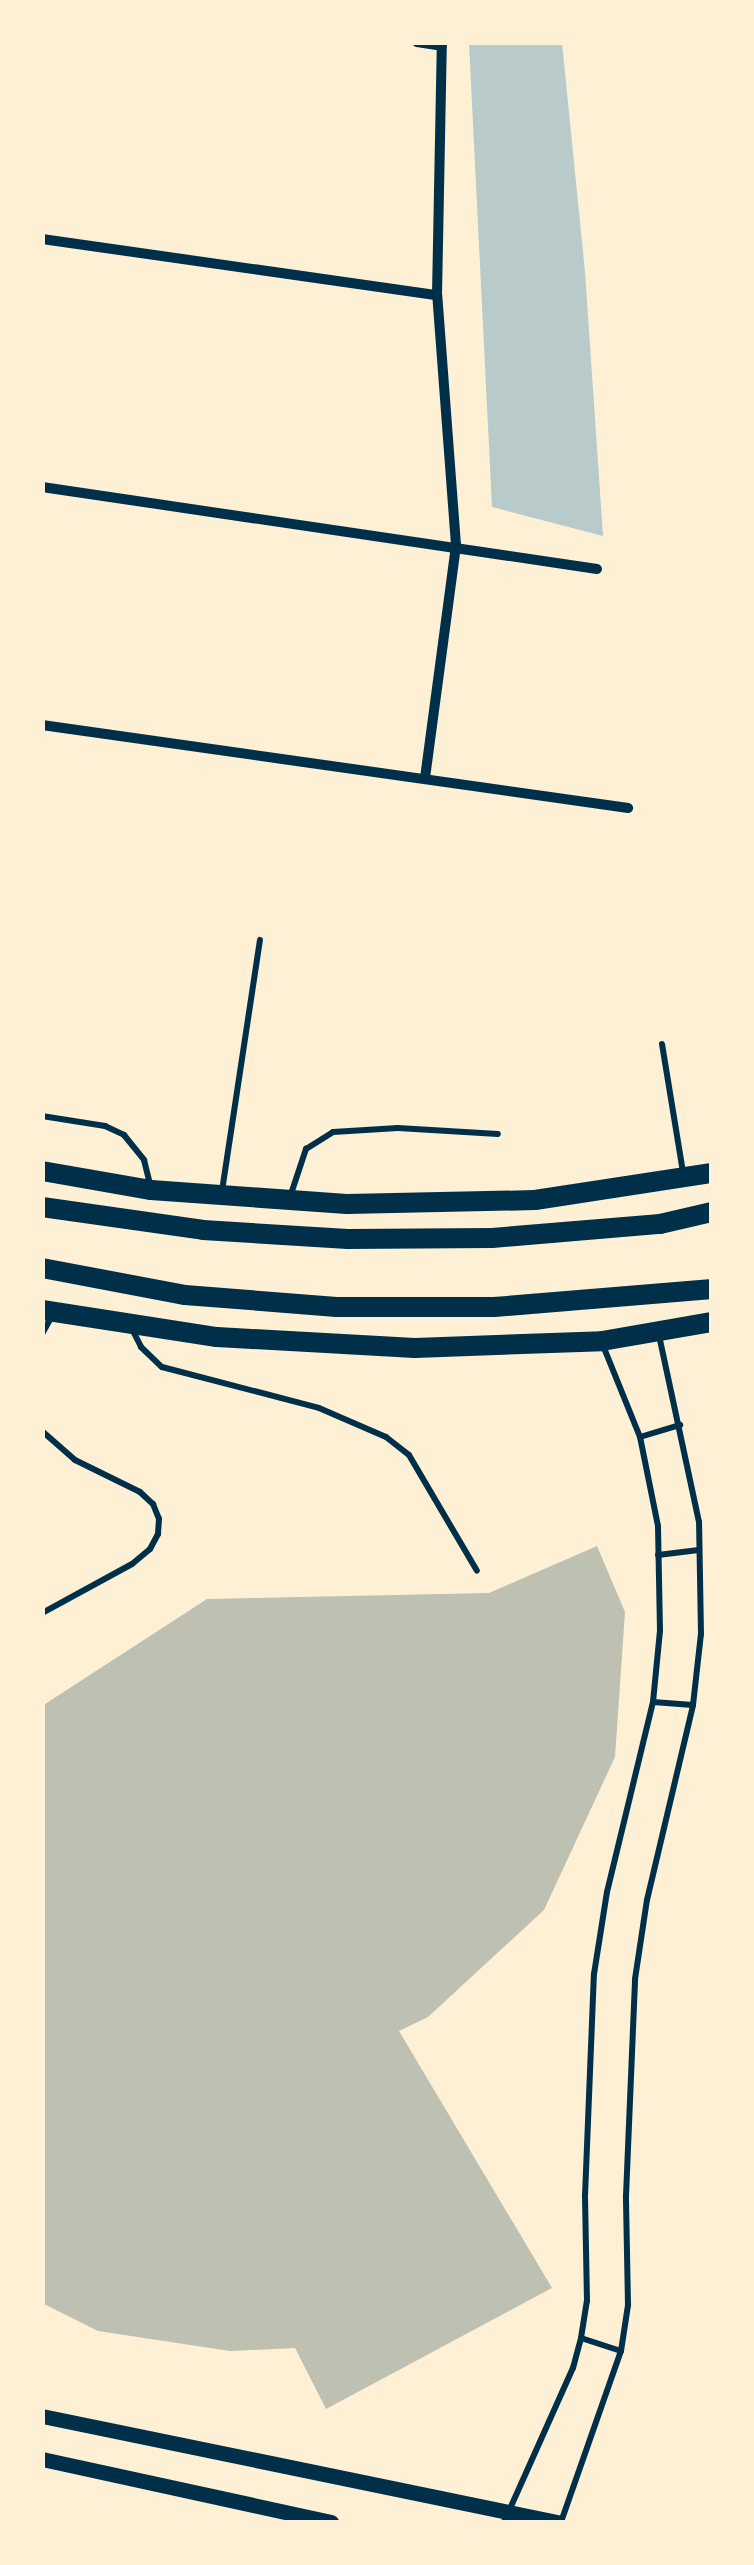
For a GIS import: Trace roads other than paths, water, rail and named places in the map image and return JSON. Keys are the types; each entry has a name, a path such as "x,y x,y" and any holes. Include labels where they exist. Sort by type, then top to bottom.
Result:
{"main road":[{"path":"42,1171 151,1190 288,1204 535,1200 712,1173"},
{"path":"42,1208 204,1230 348,1239 492,1238 660,1224 712,1212"},
{"path":"42,1268 185,1295 337,1307 494,1308 712,1290"},
{"path":"48,1311 129,1324 319,1344 416,1348 602,1341 712,1322"}],"street":[{"path":"418,42 442,44 437,295 456,545 425,778"},
{"path":"42,240 437,295"},
{"path":"42,487 597,568"},
{"path":"42,725 628,808"},
{"path":"42,2416 507,2516 559,2522"},
{"path":"42,2459 331,2522"}],"lane":[{"path":"222,1197 260,940"},
{"path":"662,1044 684,1178"},
{"path":"42,1116 106,1126 124,1135 144,1160 151,1190"},
{"path":"288,1204 306,1150 333,1132 398,1128 498,1134"},
{"path":"42,1334 48,1311"},
{"path":"129,1324 141,1346 162,1367 319,1408 386,1437 409,1455 444,1508 476,1571"},
{"path":"559,2522 621,2351 628,2305 626,2196 635,1979 648,1900 693,1705 702,1634 699,1522 658,1334"},
{"path":"507,2516 574,2368 582,2338 587,2301 584,2196 594,1974 607,1892 653,1702 660,1632 658,1526 640,1437 602,1341"},
{"path":"640,1437 680,1425"},
{"path":"42,1431 74,1460 140,1492 153,1504 159,1519 158,1534 150,1548 132,1564 42,1613"},
{"path":"658,1554 700,1550"},
{"path":"653,1702 693,1705"},
{"path":"582,2338 621,2351"}]}
